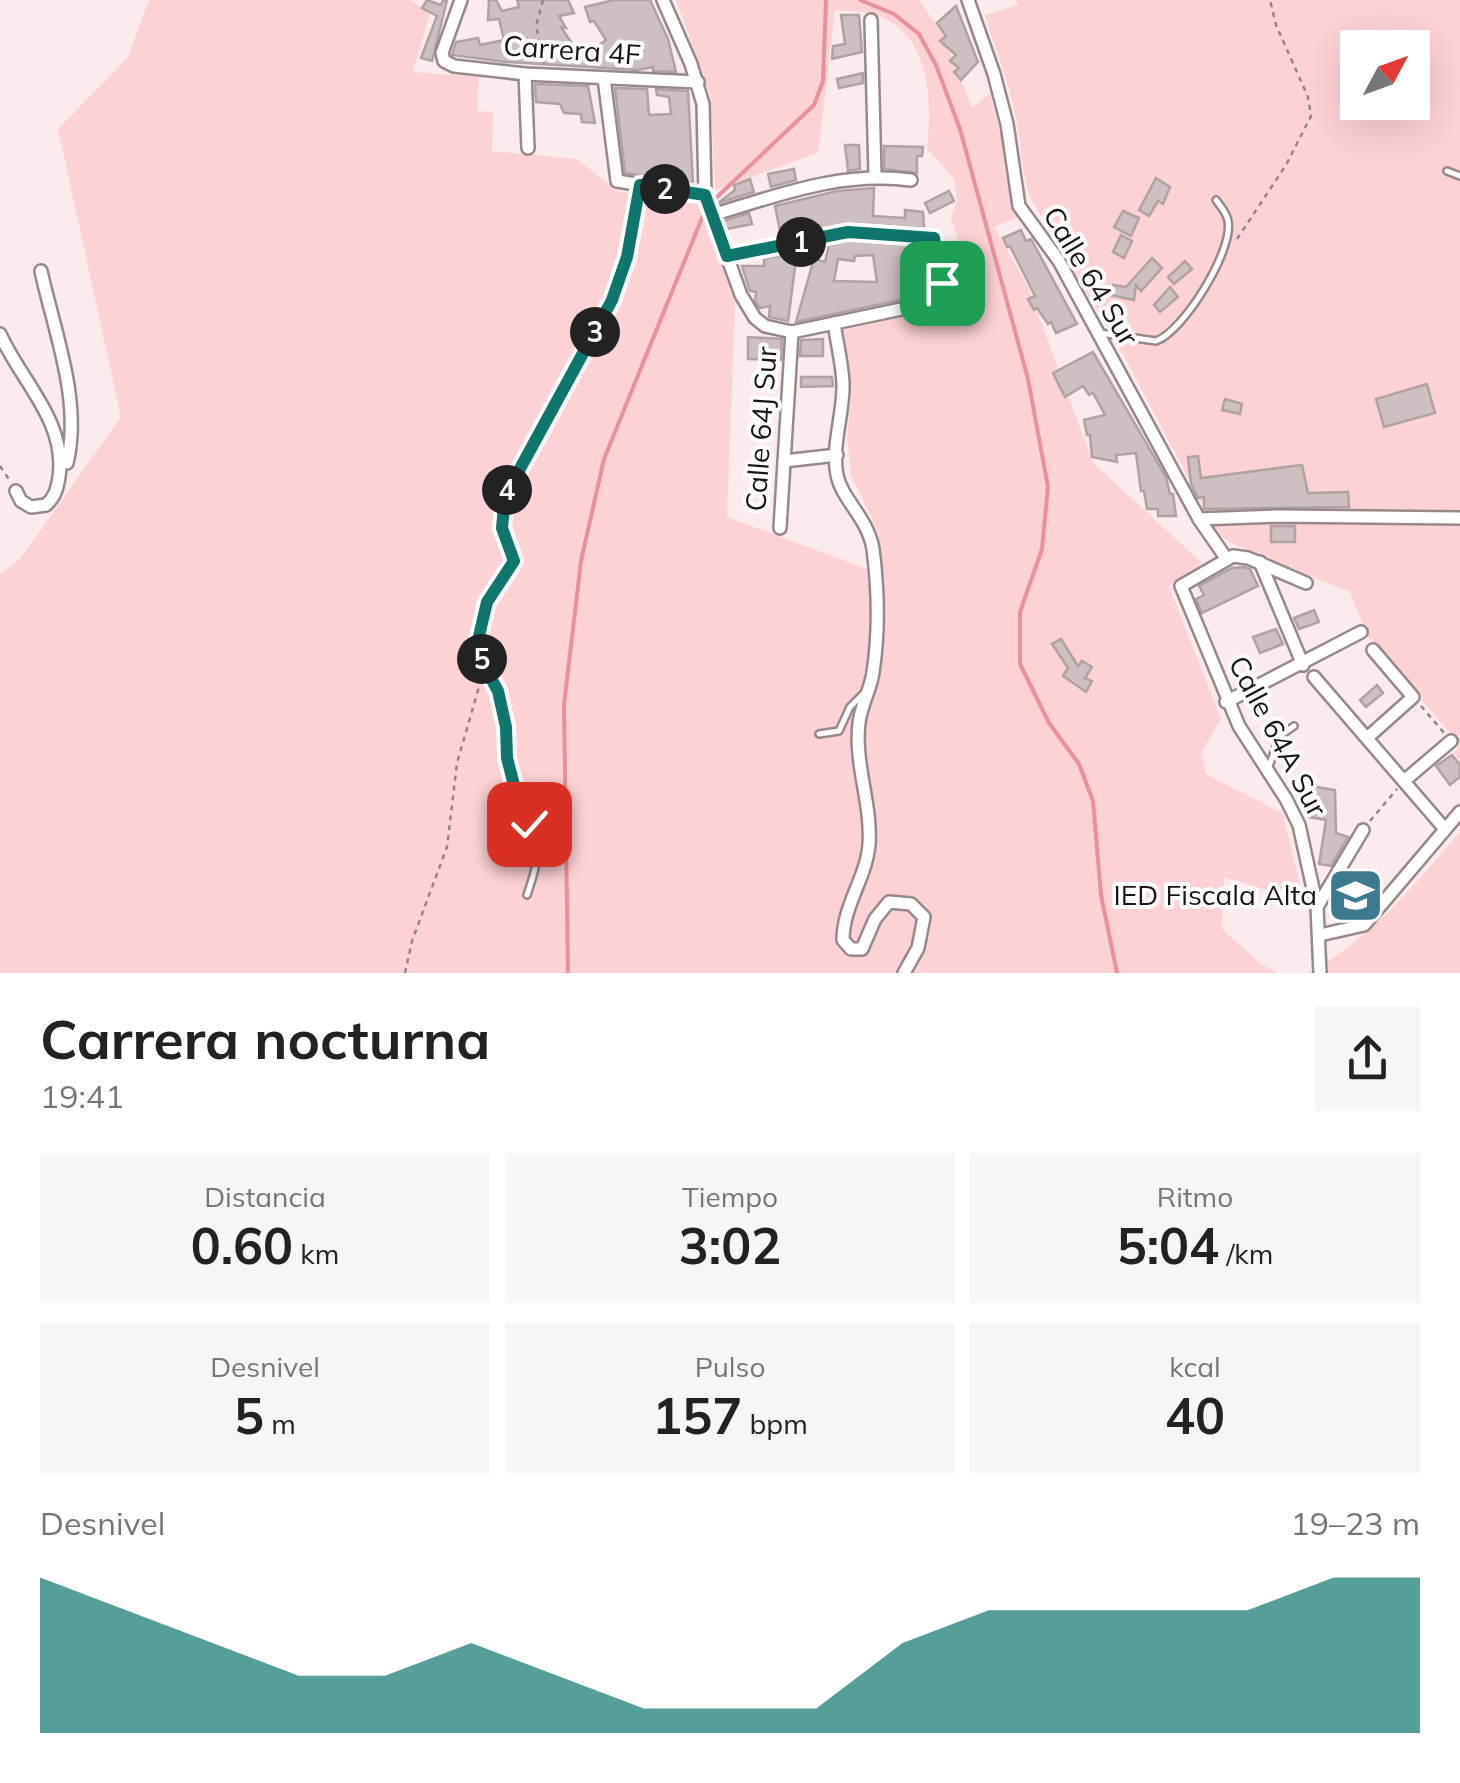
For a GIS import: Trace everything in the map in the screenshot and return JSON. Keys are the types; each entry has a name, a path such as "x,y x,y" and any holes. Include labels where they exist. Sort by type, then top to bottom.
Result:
{"street":[{"name":"Carrera 4F","path":"461,0 442,52 444,61 454,66 525,74 698,82"},
{"path":"663,0 704,104 705,195 746,306 755,318 765,326 792,332 911,307"},
{"name":"Calle 64 Sur","path":"968,0 1007,124 1019,206 1058,260 1199,519 1226,558"},
{"path":"871,20 876,175"},
{"path":"525,74 528,148"},
{"path":"604,78 617,181 705,195"},
{"path":"712,215 837,179 876,175 911,180"},
{"path":"727,256 848,232 934,238 946,300"},
{"path":"41,270 68,384 69,452 59,474"},
{"path":"834,323 843,382 836,474 842,490 864,521 874,570 874,671 859,725 869,845 865,868 847,912 844,940 850,949 862,949 875,919 888,902 911,904 924,916 924,926 904,973"},
{"name":"Calle 64J Sur","path":"780,528 792,332"},
{"path":"0,334 56,433 62,452 53,498 46,504 31,507 21,501 16,491"},
{"path":"784,461 837,454"},
{"path":"1199,519 1460,518"},
{"path":"1226,558 1254,560 1306,582"},
{"name":"Calle 64A Sur","path":"1226,558 1181,586 1226,702 1299,825 1317,907 1320,973"},
{"path":"1254,560 1303,665"},
{"path":"1226,702 1362,632"},
{"path":"1366,738 1413,697 1373,650"},
{"path":"1314,677 1444,828"},
{"path":"1404,781 1451,741"},
{"path":"1320,935 1364,925 1460,812"},
{"path":"1317,907 1362,830"}],"lane":[{"path":"1447,171 1460,176"},
{"path":"526,894 536,870 537,846 517,797 498,691 483,664 479,636 484,611 514,561 502,528 505,496 612,300 627,257 640,185"},
{"path":"1100,333 1143,342 1166,338 1223,257 1228,222 1216,200"},
{"path":"820,734 839,731 850,706 867,690"},
{"path":"1267,772 1280,736 1294,726"}],"path":[{"path":"543,0 536,26 546,75"},
{"path":"1223,257 1286,165 1311,116 1308,97 1286,40 1276,26 1270,0"},
{"path":"0,466 16,491"},
{"path":"405,973 412,940 447,846 457,763 480,693 483,664"},
{"path":"1413,697 1451,741"},
{"path":"1362,830 1404,781"}],"shaded area":[{"path":"149,0 410,0 430,13 413,72 479,77 477,111 493,112 492,151 577,159 617,191 701,204 735,304 727,517 883,575 878,532 851,475 847,436 851,398 843,330 977,300 951,217 957,201 954,179 927,148 928,96 917,51 904,33 887,20 864,12 835,11 818,153 715,190 710,95 676,0 919,0 943,34 972,108 990,93 1001,135 1006,179 1018,217 994,227 1028,287 1093,463 1202,563 1169,586 1221,719 1202,751 1206,774 1283,814 1304,902 1224,877 1222,929 1261,964 1278,973 0,973 0,574 20,559 121,417 58,129 128,57"},
{"path":"1016,0 1460,0 1460,745 1368,637 1350,592 1233,544 1218,534 1125,358 1031,199 1012,101 985,15 1018,5"},
{"path":"1460,832 1460,973 1307,973 1371,928"}],"building":[{"path":"427,0 441,5 447,0 432,61 421,58 437,16 422,8"},
{"path":"489,0 496,0 502,11 519,7 517,0 568,0 574,13 559,16 566,28 561,27 581,57 606,40 594,21 590,22 585,7 614,0 650,0 668,39 676,72 653,71 653,67 638,70 452,55 456,42 478,38 480,45 504,40 499,19 488,20"},
{"path":"956,6 978,62 961,80 954,72 959,68 950,61 956,55 940,41 946,36 937,23"},
{"path":"841,15 859,15 862,52 832,59 833,46 845,44"},
{"path":"863,73 863,83 839,88 837,79"},
{"path":"535,84 588,86 595,123 582,122 581,114 564,113 560,104 536,102"},
{"path":"615,88 647,89 649,115 671,114 669,97 657,95 656,89 688,91 693,184 625,173"},
{"path":"845,145 859,145 860,169 848,171"},
{"path":"884,146 923,147 922,156 917,156 917,173 884,169"},
{"path":"794,169 796,180 771,187 768,174"},
{"path":"1156,178 1170,187 1163,204 1158,201 1149,216 1139,210"},
{"path":"750,179 754,192 718,203 735,190 734,185"},
{"path":"874,188 873,216 905,218 905,210 923,212 924,228 848,223 781,236 775,206 837,191"},
{"path":"949,191 954,201 930,213 925,203"},
{"path":"1123,211 1139,218 1131,236 1114,227"},
{"path":"749,213 752,224 727,229 724,221"},
{"path":"1021,230 1026,241 1031,239 1077,324 1056,333 1051,322 1048,324 1037,308 1034,310 1028,299 1035,296 1003,238"},
{"path":"1121,235 1132,241 1124,258 1113,252"},
{"path":"849,241 926,247 936,300 919,303 909,298 796,322 814,259 825,262 829,245","holes":["873,255 877,282 834,281 838,259 854,261 855,256"]},
{"path":"797,252 788,321 769,317 770,306 760,308 755,301 756,292 750,291 742,266 764,266 764,259"},
{"path":"1152,258 1162,268 1141,291 1136,285 1134,300 1110,295 1113,285 1126,287"},
{"path":"1185,261 1192,269 1174,284 1168,277"},
{"path":"1170,287 1178,297 1160,312 1154,305"},
{"path":"748,337 782,339 781,360 748,359"},
{"path":"823,339 823,356 800,356 801,340"},
{"path":"1093,352 1166,477 1176,516 1158,516 1158,509 1147,509 1136,453 1116,455 1117,462 1092,457 1084,420 1105,415 1093,393 1089,395 1083,386 1065,397 1053,373"},
{"path":"801,377 832,377 833,386 801,387"},
{"path":"1427,384 1435,413 1384,427 1376,399"},
{"path":"1225,399 1242,404 1240,414 1222,410"},
{"path":"1198,456 1201,478 1302,465 1308,493 1348,492 1349,507 1204,509 1204,497 1198,498 1191,484 1188,457"},
{"path":"1271,526 1295,526 1295,542 1271,542"},
{"path":"1232,568 1250,569 1258,586 1202,613 1196,599 1204,595 1199,586"},
{"path":"1314,610 1319,622 1299,629 1294,618"},
{"path":"1276,629 1283,644 1260,653 1253,637"},
{"path":"1061,639 1078,666 1082,661 1092,667 1085,678 1092,681 1086,692 1063,676 1068,668 1052,644"},
{"path":"1377,685 1383,693 1366,707 1360,700"},
{"path":"1452,755 1460,765 1460,777 1450,785 1436,766"},
{"path":"1299,784 1335,790 1336,833 1348,837 1331,866 1319,864 1326,820 1308,817 1308,801 1301,800"}],"waterway":[{"path":"716,198 814,105 823,81 826,0"},
{"path":"860,0 894,14 919,34 936,65 960,129 1028,379 1048,487 1042,549 1020,612 1020,664 1049,723 1079,764 1093,801 1101,895 1117,973"},
{"path":"568,973 564,705 581,561 604,459 704,213"}],"place":[{"name":"IED Fiscala Alta","path":"1356,895"}],"route":[{"path":"529,824 517,797 498,691 483,664 479,636 487,602 514,561 502,528 505,496 612,300 627,257 640,185 705,195 727,256 848,232 934,238 942,283"}]}
